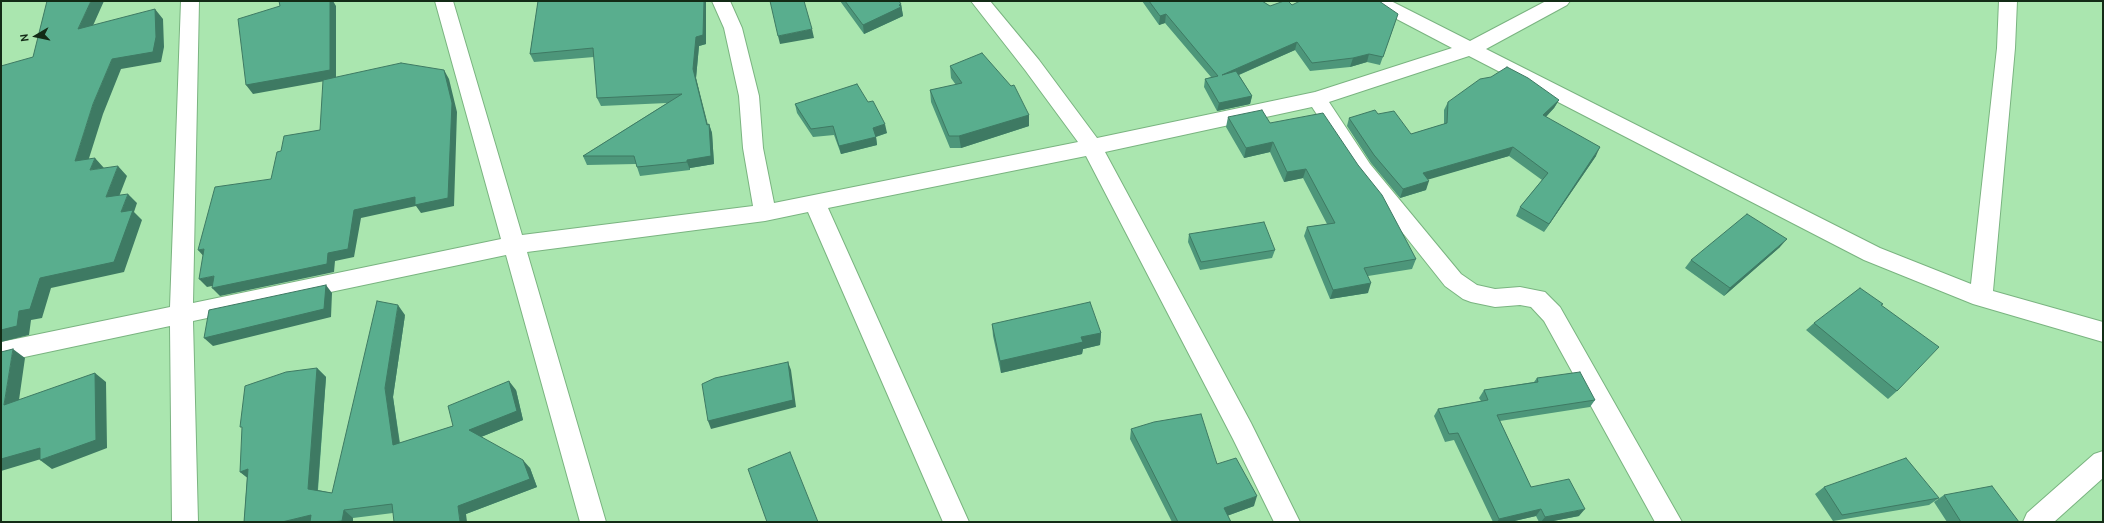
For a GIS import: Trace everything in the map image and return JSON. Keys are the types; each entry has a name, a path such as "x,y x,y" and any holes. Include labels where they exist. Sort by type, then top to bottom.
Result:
{"street":[{"path":"185,522 181,314 190,1"},
{"path":"444,1 593,522"},
{"path":"721,1 733,28 749,96 753,148 765,213"},
{"path":"980,1 1032,65 1092,147 1242,431 1287,522"},
{"path":"1376,1 1872,254 1981,297 2103,332"},
{"path":"1,352 514,245 765,213 1092,147 1317,99 1470,49 1562,1"},
{"path":"1981,297 2006,56 2008,1"},
{"path":"1317,99 1363,169 1453,280 1471,293 1496,298 1520,296 1537,299 1552,314 1669,522"},
{"path":"815,203 956,522"},
{"path":"2036,522 2103,462"}],"building":[{"path":"47,1 91,1 78,29 155,9 156,37 153,52 112,59 93,104 75,161 95,158 90,170 118,166 106,197 128,194 121,212 133,210 114,262 40,278 30,309 19,311 17,326 1,330 1,66 33,57"},
{"path":"279,1 330,1 330,70 246,85 238,19 280,6"},
{"path":"538,1 704,1 703,35 696,37 693,69 707,125 709,124 711,156 687,160 687,162 637,167 634,156 583,156 682,94 597,98 593,48 530,54"},
{"path":"770,1 804,1 812,29 778,36"},
{"path":"845,1 899,1 901,4 899,5 901,7 863,25"},
{"path":"1149,1 1262,1 1270,6 1284,1 1288,1 1292,5 1300,1 1379,1 1398,14 1383,57 1369,54 1353,58 1312,63 1297,42 1222,75 1236,71 1252,96 1219,103 1205,79 1218,76 1166,14 1160,16"},
{"path":"982,53 1011,86 1014,85 1029,115 959,136 949,136 930,90 962,83 950,66"},
{"path":"401,63 444,70 452,103 448,198 415,205 415,197 354,210 348,249 328,253 327,264 212,288 214,276 199,279 204,249 198,250 215,187 271,179 277,152 281,151 284,136 320,130 323,80"},
{"path":"1507,67 1528,78 1559,100 1543,115 1600,147 1549,224 1520,207 1548,173 1513,147 1423,173 1429,181 1403,189 1374,155 1349,118 1375,110 1378,114 1394,111 1411,134 1447,123 1448,102 1480,79 1491,77"},
{"path":"857,84 868,102 873,101 885,124 873,128 876,137 839,146 833,126 811,129 795,104"},
{"path":"1262,110 1270,123 1323,113 1358,165 1382,195 1416,259 1364,268 1371,283 1333,290 1307,227 1335,223 1306,169 1287,172 1273,142 1246,148 1228,117"},
{"path":"1747,214 1787,239 1730,288 1691,260"},
{"path":"1264,222 1275,250 1201,262 1189,234"},
{"path":"326,285 324,309 204,338 209,310"},
{"path":"1860,288 1939,347 1897,391 1814,323"},
{"path":"377,301 398,305 385,388 393,445 453,426 448,406 509,381 517,411 469,430 523,460 530,479 458,506 460,522 394,522 392,504 344,510 342,521 310,522 311,515 282,522 244,522 248,469 240,472 242,427 240,427 245,386 286,372 317,368 308,489 332,493"},
{"path":"1090,302 1101,333 1081,337 1083,342 1000,361 992,324"},
{"path":"13,349 4,405 95,373 96,440 40,460 40,448 1,459 1,352"},
{"path":"788,362 793,400 708,421 702,384 715,378"},
{"path":"1580,372 1595,400 1497,415 1531,487 1569,479 1585,509 1545,517 1541,509 1499,519 1458,433 1449,434 1438,409 1488,400 1484,390 1538,382 1537,378"},
{"path":"1201,414 1217,464 1236,458 1257,496 1224,508 1231,522 1178,522 1131,429 1154,422"},
{"path":"790,452 818,522 767,522 748,469"},
{"path":"1906,458 1939,498 1842,515 1824,487"},
{"path":"1992,486 2019,522 1961,522 1944,495"}]}
